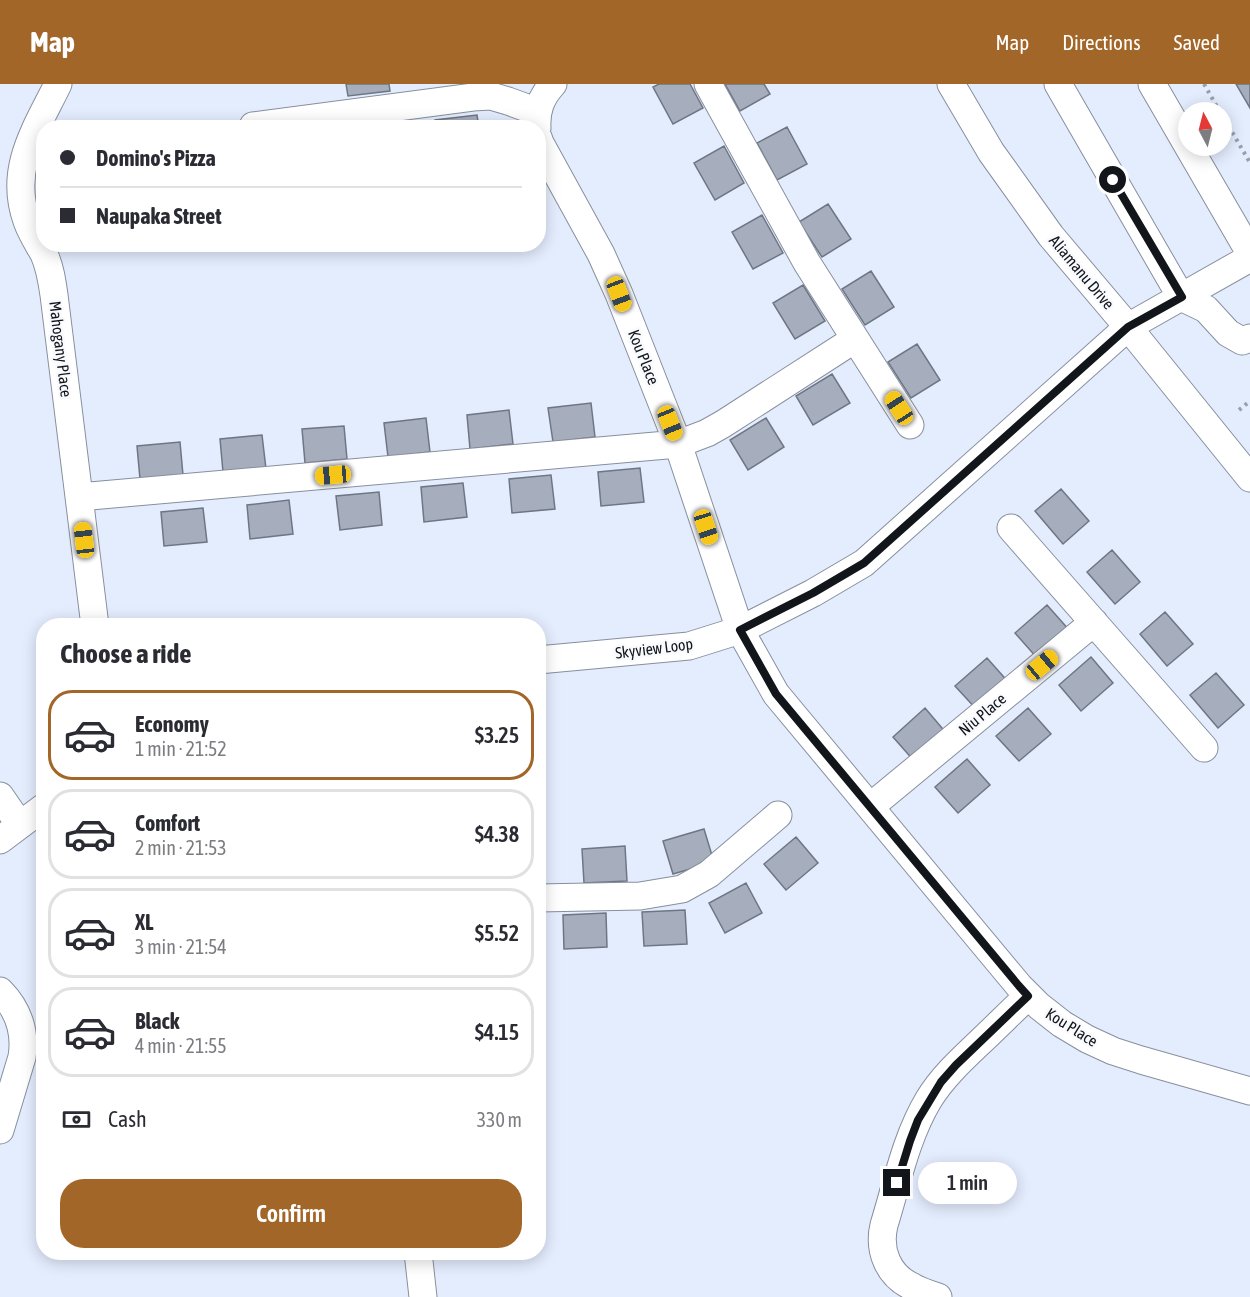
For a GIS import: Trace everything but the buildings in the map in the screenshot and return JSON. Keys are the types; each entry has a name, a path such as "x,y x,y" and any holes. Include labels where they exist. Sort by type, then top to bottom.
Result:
{"street":[{"name":"Mahogany Place","path":"41,120 57,84"},
{"path":"539,120 544,94 553,84"},
{"path":"708,84 807,263 910,425"},
{"name":"Aliamanu Drive","path":"951,84 991,152 1051,236 1250,478"},
{"path":"1058,84 1182,297 1206,309 1228,333 1242,341 1250,338"},
{"path":"1152,84 1250,253"},
{"path":"299,120 491,96 508,101 532,120"},
{"name":"Mahogany Place","path":"36,130 25,154 20,188 27,221 36,241"},
{"name":"Kou Place","path":"546,154 601,254 619,294 678,444 740,630 776,694 1028,996 1062,1024 1113,1051 1250,1091"},
{"name":"Mahogany Place","path":"42,252 50,270 56,306 94,618"},
{"name":"Skyview Loop","path":"546,659 689,646 740,630 813,593 864,563 1128,327 1250,258"},
{"path":"79,497 678,444 723,424 855,339"},
{"path":"1011,528 1204,748"},
{"name":"Niu Place","path":"870,807 1094,622"},
{"path":"0,796 10,833 36,813"},
{"path":"546,898 640,896 682,889 709,874 778,815"},
{"path":"0,992 11,1004 23,1033 22,1057 0,1130"},
{"path":"938,1297 910,1286 892,1271 883,1249 884,1226 910,1141 929,1100 956,1065 1028,996"},
{"path":"419,1260 423,1297"}],"path":[{"path":"1204,84 1215,102"},
{"path":"1232,132 1250,160"},
{"path":"1239,410 1250,401"}],"route":[{"path":"897,1183 918,1120 941,1082 1028,996 776,694 740,630 813,593 864,563 1128,327 1182,297 1113,180"}]}
